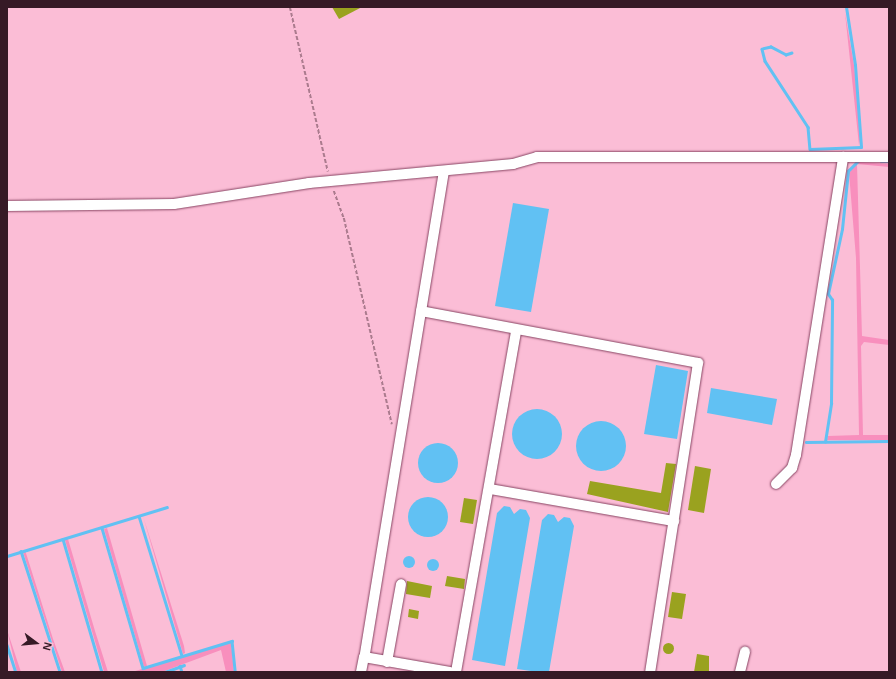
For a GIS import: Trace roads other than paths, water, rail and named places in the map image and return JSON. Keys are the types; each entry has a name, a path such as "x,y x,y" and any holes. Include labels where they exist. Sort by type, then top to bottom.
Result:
{"street":[{"path":"7,206 174,204 331,181 565,156 889,157"},
{"path":"776,484 792,468 796,455 843,157"},
{"path":"361,672 400,444 444,170"},
{"path":"421,311 698,363 650,672"},
{"path":"456,672 490,489 516,330"},
{"path":"490,489 674,521"},
{"path":"387,662 400,584"},
{"path":"740,672 745,652"},
{"path":"364,657 450,672"}],"water":[{"path":"513,203 549,209 531,312 495,306"},
{"path":"656,365 688,371 677,439 644,434"},
{"path":"711,388 777,399 772,425 707,413"},
{"path":"537,409 546,411 557,420 562,434 560,443 551,454 537,459 528,457 517,448 512,434 514,425 523,414"},
{"path":"601,421 610,423 621,432 626,446 624,455 615,466 601,471 592,469 581,460 576,446 578,437 587,426"},
{"path":"438,443 446,445 452,449 456,455 458,463 456,471 452,477 446,481 438,483 430,481 424,477 420,471 418,463 420,455 424,449 430,445"},
{"path":"428,497 436,499 442,503 446,509 448,517 446,525 442,531 436,535 428,537 420,535 414,531 410,525 408,517 410,509 414,503 420,499"},
{"path":"504,506 510,507 514,514 520,509 526,510 530,518 505,666 472,660 497,513"},
{"path":"548,514 554,515 558,522 564,517 570,518 574,526 549,672 538,672 517,669 542,520"},
{"path":"407,556 411,556 415,562 411,568 407,568 403,564 403,560"},
{"path":"431,559 435,559 439,565 435,571 431,571 427,567 427,563"}],"waterway":[{"path":"792,53 786,55 771,47 762,49 765,61 808,127 810,149 861,147 855,65 846,7"},
{"path":"825,442 831,403 832,300 828,294 842,229 848,171 858,161"},
{"path":"881,162 889,162"},
{"path":"806,442 889,441"},
{"path":"7,556 167,507"},
{"path":"139,516 182,656"},
{"path":"102,528 143,668 232,641 235,672"},
{"path":"63,539 102,672"},
{"path":"21,551 60,672"},
{"path":"7,645 16,672"},
{"path":"165,672 184,665"},
{"path":"180,666 182,672"}]}
